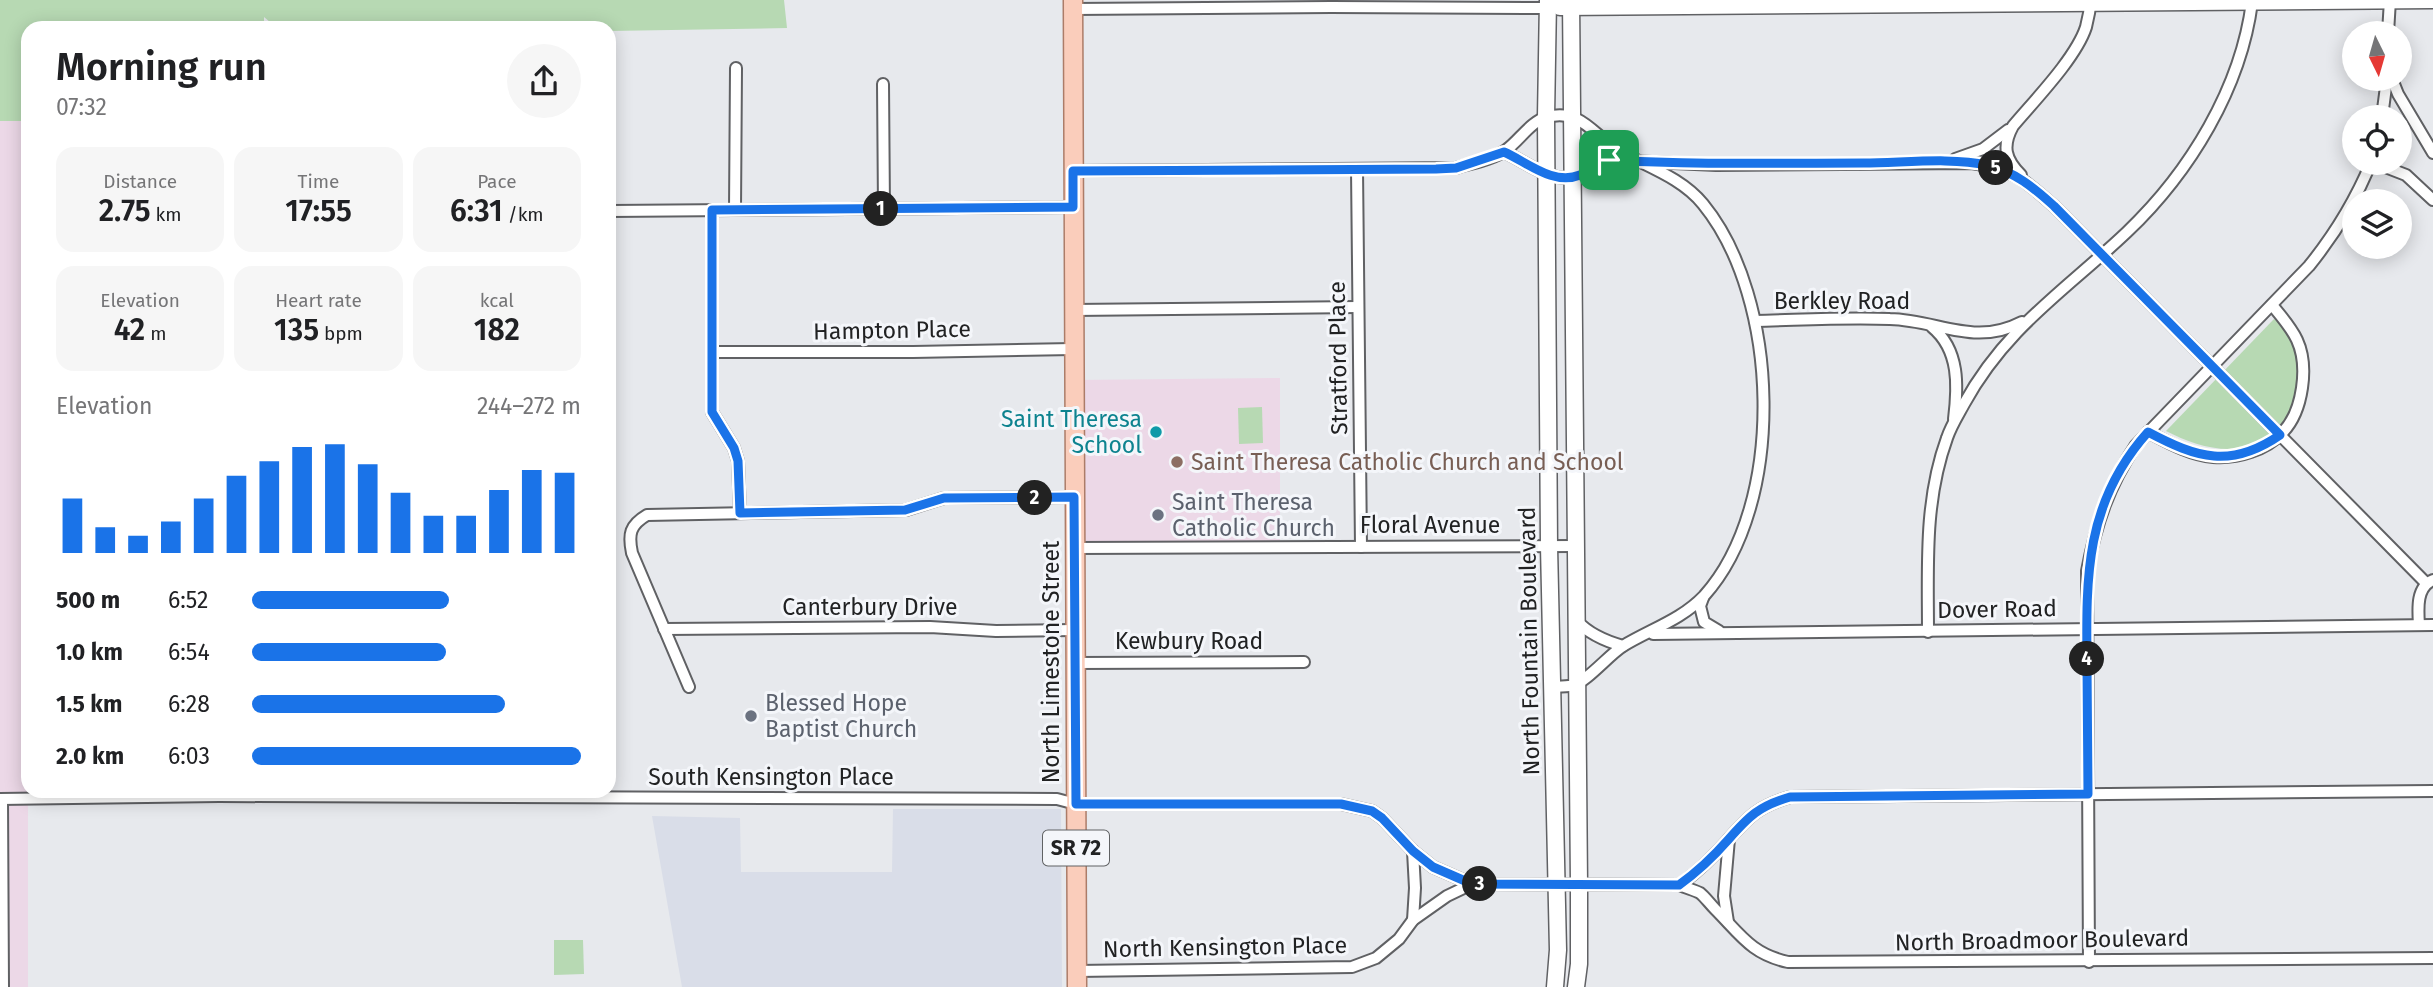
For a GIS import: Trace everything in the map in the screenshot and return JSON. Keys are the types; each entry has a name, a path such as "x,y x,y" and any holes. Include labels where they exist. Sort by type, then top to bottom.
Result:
{"main road":[{"name":"North Limestone Street","path":"1073,5 1077,979"}],"street":[{"path":"2389,21 2390,1"},
{"path":"1073,5 2433,1"},
{"path":"2091,2 2081,39 2006,138 2006,155 2009,162 2280,435 2430,581 2420,592 2418,625"},
{"path":"1928,632 1929,513 1941,456 1953,425 1991,361 2030,318 2152,206 2172,181 2208,128 2235,68 2245,40 2252,2"},
{"name":"North Fountain Boulevard","path":"1548,4 1546,117 1549,546 1559,950 1555,987"},
{"name":"North Fountain Boulevard","path":"1571,4 1579,964 1576,987"},
{"path":"736,68 736,210"},
{"path":"883,85 884,209"},
{"path":"2397,91 2433,153"},
{"path":"1073,171 1456,168 1504,152 1546,117 1573,117 1580,118 1597,135 1640,162 1666,174 1702,202 1727,240 1737,261 1755,321 1763,382 1763,422 1758,469 1740,533 1729,559 1704,595 1684,613 1623,646 1576,685 1553,687"},
{"path":"1943,162 1983,149 2013,126"},
{"path":"1504,152 1548,176 1573,176 1609,160 1716,165 1943,162 1985,164 2024,179"},
{"name":"Stratford Place","path":"1357,169 1360,547"},
{"path":"2089,962 2087,571 2100,514 2120,469 2148,432 2327,244 2345,217 2367,175"},
{"path":"2403,175 2433,200"},
{"path":"616,212 1073,207"},
{"path":"712,210 712,412 734,448 738,461 740,513"},
{"path":"2148,432 2194,453 2225,457 2252,452 2280,435 2291,420 2299,398 2304,369 2297,340 2272,304"},
{"path":"1073,310 1358,307"},
{"name":"Berkley Road","path":"1755,321 1908,320 1950,330 1983,334 2011,328 2030,318"},
{"name":"Berkley Road","path":"1929,324 1947,342 1952,354 1956,387 1953,425"},
{"name":"Hampton Place","path":"712,352 1073,349"},
{"path":"689,687 632,553 629,540 636,521 647,515 905,510 944,498 1074,497"},
{"name":"Floral Avenue","path":"1074,548 1575,546"},
{"path":"1704,595 1700,606 1704,622 1724,632"},
{"path":"1575,620 1607,641 1623,646"},
{"name":"Dover Road","path":"1647,634 2433,625"},
{"name":"Canterbury Drive","path":"664,629 930,627 996,631 1075,630"},
{"name":"Kewbury Road","path":"1075,663 1304,662"},
{"path":"1472,884 1679,885 1729,839 1748,817 1773,802 1790,797 2433,791"},
{"name":"South Kensington Place","path":"616,797 1057,799 1076,804 1341,804 1372,811 1433,867 1472,884"},
{"name":"South Kensington Place","path":"1,799 83,798"},
{"path":"1,799 3,987"},
{"path":"1728,922 1724,896 1729,839"},
{"path":"1413,851 1413,920"},
{"name":"North Kensington Place","path":"1077,979 1352,967 1376,958 1399,939 1413,920 1447,896 1472,884"},
{"name":"North Broadmoor Boulevard","path":"1679,885 1700,893 1738,936 1753,948 1764,955 1788,962 2433,958"}],"shaded area":[{"path":"0,121 21,121 21,798 401,798 28,800 28,987 0,987"},
{"name":"Saint Theresa Catholic Church and School","path":"1280,378 1280,547 1074,548 1074,380"},
{"path":"893,809 1061,809 1062,987 682,987 652,816 740,818 741,872 892,872"}],"green space":[{"path":"0,0 784,0 787,28 616,31 616,21 269,21 264,17 264,21 21,21 21,121 0,121"},
{"path":"2274,319 2286,331 2294,345 2298,361 2296,396 2281,426 2257,444 2231,449 2204,446 2166,431"},
{"path":"1262,407 1263,443 1239,444 1238,408"},
{"path":"554,940 583,940 584,974 554,975"}],"place":[{"name":"Saint Theresa School","path":"1156,432"},
{"name":"Saint Theresa Catholic Church and School","path":"1177,462"},
{"name":"Saint Theresa Catholic Church","path":"1158,515"},
{"name":"Blessed Hope Baptist Church","path":"751,716"}],"route":[{"path":"1504,152 1548,176 1573,176 1609,160 1716,165 1943,162 1985,164 2002,169 2024,179 2054,206 2280,435 2252,452 2239,456 2210,457 2174,446 2148,432 2120,469 2100,514 2087,571 2088,794 1790,797 1773,802 1748,817 1714,855 1679,885 1472,884 1433,867 1372,811 1341,804 1076,804 1074,497 944,498 905,510 740,513 738,461 734,448 712,412 712,210 1073,207 1073,171 1436,169 1456,168 1504,152"}]}
